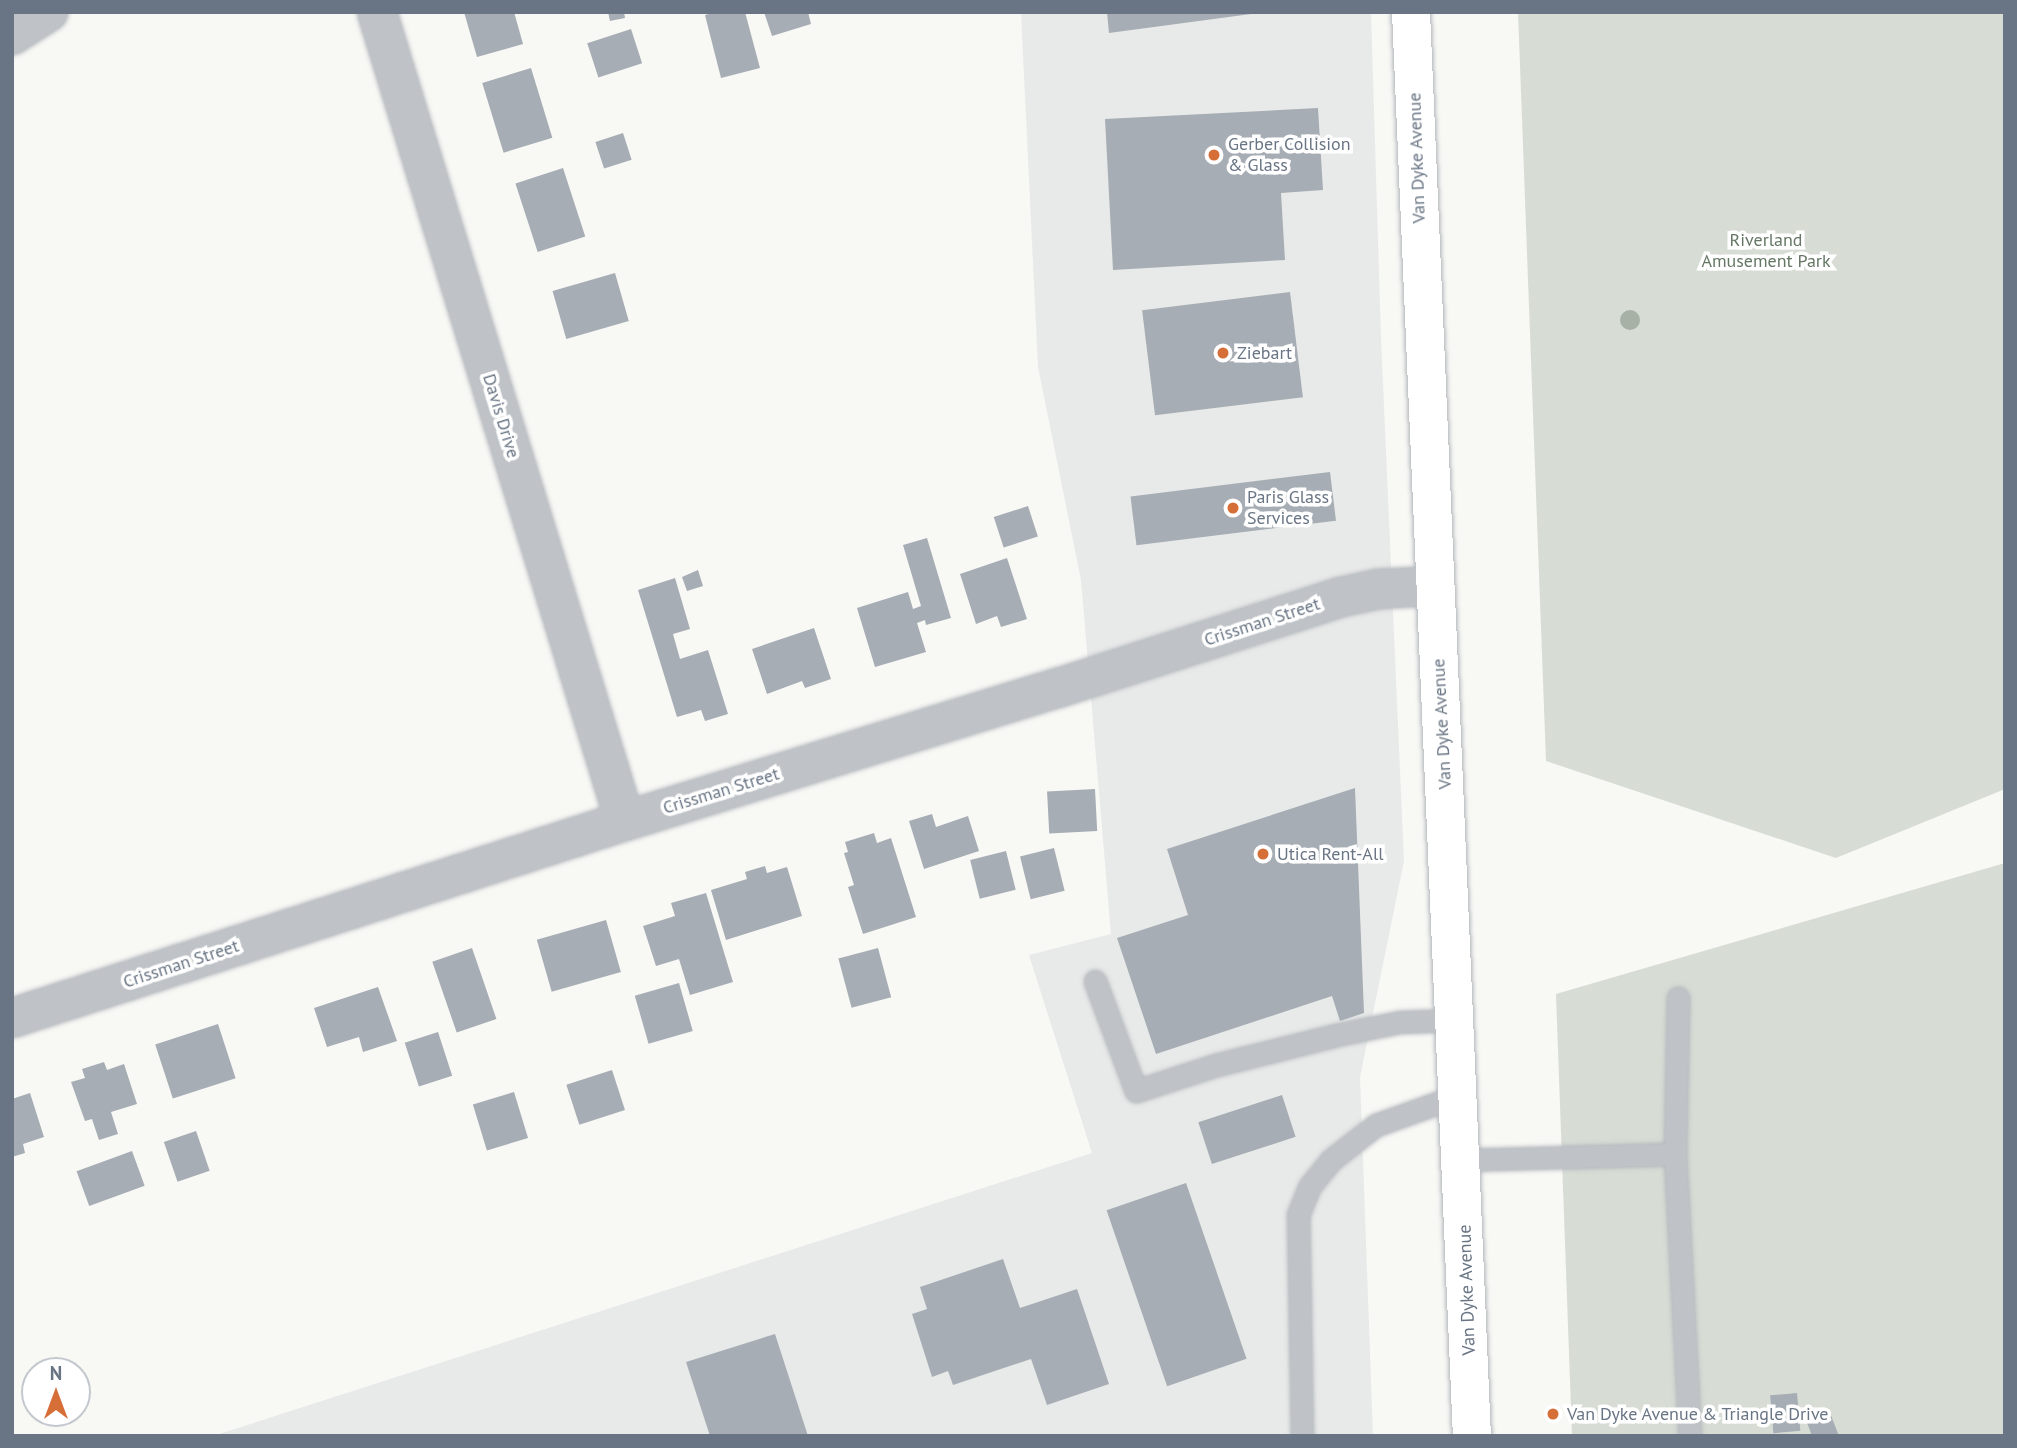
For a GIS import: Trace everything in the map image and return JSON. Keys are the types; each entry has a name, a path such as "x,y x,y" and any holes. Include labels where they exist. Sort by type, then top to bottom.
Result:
{"main road":[{"name":"Van Dyke Avenue","path":"1411,12 1434,586 1457,1020 1472,1436"}],"street":[{"path":"12,35 48,12"},
{"name":"Davis Drive","path":"377,12 625,821"},
{"name":"Crissman Street","path":"12,1018 625,821 1058,688 1341,597 1378,589 1434,586"}],"lane":[{"path":"1095,981 1136,1091 1216,1065 1336,1035 1400,1022 1457,1020"},
{"path":"1678,998 1675,1154 1690,1436"},
{"path":"1302,1436 1298,1215 1310,1185 1331,1160 1376,1125 1460,1095"},
{"path":"1462,1160 1675,1154"}],"shaded area":[{"path":"1021,12 1371,12 1381,339 1404,861 1360,1077 1373,1436 213,1436 1092,1153 1029,955 1111,934 1081,580 1038,367"}],"green space":[{"name":"Riverland Amusement Park","path":"1518,12 2005,12 2005,789 1836,858 1546,761"},
{"path":"2005,863 2005,1436 1572,1436 1556,994"}],"building":[{"path":"464,12 514,12 523,44 477,57"},
{"path":"608,12 624,12 625,18 610,21"},
{"path":"716,12 745,12 760,68 721,78 705,15"},
{"path":"764,12 808,12 811,24 772,36"},
{"path":"1107,12 1251,12 1251,14 1109,33"},
{"path":"631,29 642,63 598,77 587,43"},
{"path":"531,68 552,138 504,153 482,83"},
{"name":"Gerber Collision & Glass","path":"1318,108 1323,190 1281,193 1285,260 1113,270 1105,119"},
{"path":"623,133 632,160 604,169 595,142"},
{"path":"563,168 585,236 538,252 515,183"},
{"path":"615,273 629,321 566,339 553,291"},
{"name":"Ziebart","path":"1290,292 1303,397 1155,415 1142,310"},
{"name":"Paris Glass Services","path":"1330,472 1336,521 1136,545 1130,496"},
{"path":"1028,506 1038,536 1004,548 994,517"},
{"path":"927,538 951,618 926,625 925,620 917,623 926,652 875,667 857,608 908,592 913,609 921,606 903,545"},
{"path":"1007,558 1027,619 1001,627 997,616 976,624 960,574"},
{"path":"698,570 703,586 687,591 682,577"},
{"path":"675,578 690,629 673,634 680,659 708,650 728,714 705,721 701,710 677,717 638,590"},
{"path":"814,628 831,679 805,688 802,681 767,694 752,649"},
{"path":"1355,788 1364,1013 1340,1021 1332,996 1156,1054 1117,938 1188,915 1167,849"},
{"path":"1095,789 1097,831 1049,833 1047,792"},
{"path":"932,814 936,827 968,816 979,851 924,869 909,821"},
{"path":"874,833 877,843 891,838 916,917 863,934 848,887 854,885 844,853 848,852 845,842"},
{"path":"1054,848 1065,891 1031,899 1020,856"},
{"path":"1006,851 1016,890 980,899 970,860"},
{"path":"765,866 767,873 787,867 802,916 726,940 711,890 747,879 745,872"},
{"path":"706,893 733,982 690,995 679,959 656,966 643,926 675,916 671,903"},
{"path":"606,920 621,972 552,992 537,940"},
{"path":"472,948 496,1019 457,1033 432,962"},
{"path":"878,948 891,997 852,1008 838,959"},
{"path":"679,983 693,1031 649,1044 635,996"},
{"path":"378,987 397,1041 363,1052 359,1037 327,1047 314,1008"},
{"path":"218,1024 236,1078 173,1099 155,1044"},
{"path":"438,1032 452,1076 419,1087 405,1043"},
{"path":"104,1062 107,1070 124,1064 137,1104 111,1112 118,1134 99,1140 92,1119 85,1121 71,1082 85,1078 82,1069"},
{"path":"612,1070 625,1110 579,1125 566,1085"},
{"path":"514,1092 528,1138 487,1150 473,1105"},
{"path":"30,1093 44,1137 23,1144 25,1153 12,1157 12,1099"},
{"path":"1282,1095 1296,1137 1212,1164 1198,1122"},
{"path":"196,1131 210,1171 178,1182 164,1142"},
{"path":"132,1151 145,1186 89,1206 77,1171"},
{"path":"1186,1183 1247,1359 1167,1386 1107,1210"},
{"path":"1003,1259 1020,1308 1077,1289 1109,1384 1047,1405 1031,1359 953,1385 948,1371 932,1377 912,1314 927,1309 920,1287"},
{"path":"775,1334 808,1436 710,1436 686,1362"},
{"path":"1797,1393 1800,1431 1773,1433 1770,1395"},
{"path":"1828,1408 1839,1436 1812,1436 1805,1417"}],"place":[{"name":"Gerber Collision & Glass","path":"1214,155"},
{"name":"Ziebart","path":"1223,353"},
{"name":"Paris Glass Services","path":"1233,508"},
{"name":"Utica Rent-All","path":"1263,854"},
{"name":"Van Dyke Avenue & Triangle Drive","path":"1553,1414"}]}
